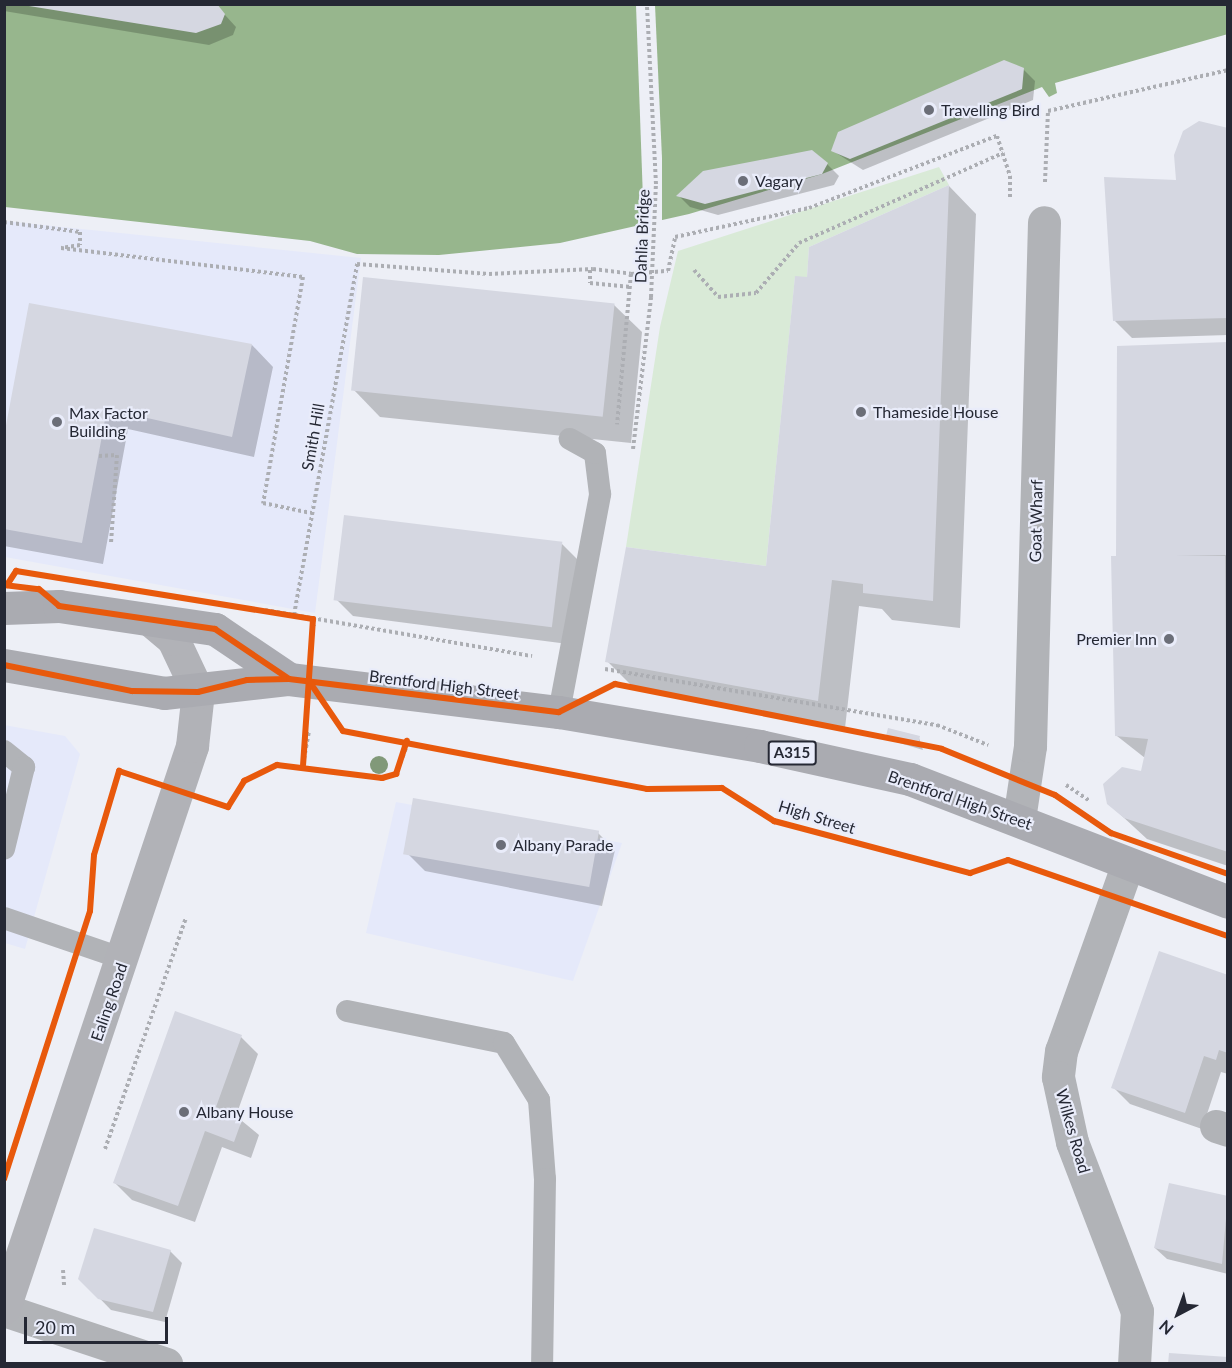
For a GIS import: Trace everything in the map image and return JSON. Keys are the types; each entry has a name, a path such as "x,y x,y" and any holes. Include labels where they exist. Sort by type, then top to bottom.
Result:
{"main road":[{"name":"Brentford High Street","path":"4,608 59,606 153,622 215,629 300,681"},
{"path":"153,622 173,639 198,692"},
{"name":"Brentford High Street","path":"4,665 132,691 198,692 247,680 300,681 559,712 760,746 910,779 1019,819 1127,866 1227,902"},
{"name":"Ealing Road","path":"4,1309 124,959 150,925 192,746 198,692"}],"street":[{"name":"Goat Wharf","path":"1019,819 1030,761 1044,222"},
{"name":"Wilkes Road","path":"1127,866 1061,1051 1058,1077 1072,1142 1137,1311 1134,1364"},
{"path":"4,1309 166,1364"}],"lane":[{"path":"559,712 600,494 595,453 570,439"},
{"path":"4,751 24,767 4,849"},
{"path":"4,918 124,959"},
{"path":"347,1011 504,1044 539,1100 545,1179 542,1364"}],"path":[{"path":"1044,222 1048,111 1227,70"},
{"path":"631,287 590,283 590,270 631,274 668,271 675,237 809,208 997,136 1010,176 1010,210"},
{"path":"694,270 718,297 756,293 799,243 1003,153"},
{"path":"4,222 80,232 80,245 61,248 303,277 262,503 311,513"},
{"path":"616,431 631,274"},
{"path":"600,494 631,466 624,449"},
{"path":"99,456 117,455 111,543"},
{"path":"303,765 309,732 300,681 314,626"},
{"path":"399,741 407,743 416,741"},
{"path":"396,774 407,743"},
{"path":"213,802 228,807"},
{"path":"150,925 186,918"},
{"path":"101,1159 186,918"},
{"path":"61,1298 66,1258"}],"shaded area":[{"path":"1227,4 1228,34 1055,83 1057,93 1049,97 1042,87 822,174 689,214 560,243 439,255 357,254 310,241 5,207 4,5"},
{"path":"939,167 949,185 809,247 807,277 795,277 766,566 626,547 660,327 678,251"},
{"path":"4,221 361,258 315,613 5,557"},
{"path":"4,725 65,736 80,754 25,949 5,943"},
{"path":"396,802 622,843 573,981 366,933"}],"pier":[{"path":"636,5 655,5 662,158 662,223 644,227"}],"building":[{"path":"217,4 225,14 221,24 196,33 29,6"},
{"name":"Travelling Bird","path":"1004,60 1024,68 1022,89 850,159 831,151 838,132"},
{"path":"1199,121 1228,128 1228,318 1113,321 1104,177 1176,180 1174,155 1183,131"},
{"name":"Vagary","path":"812,150 828,163 822,174 705,204 676,196 703,171"},
{"name":"Thameside House","path":"949,185 933,601 863,593 863,584 832,580 818,701 605,662 626,547 766,566 795,276 807,277 809,247"},
{"path":"363,277 615,303 603,417 351,390"},
{"name":"Max Factor Building","path":"29,303 252,344 232,437 107,409 82,543 4,529 4,436"},
{"path":"1228,342 1228,555 1175,555 1225,556 1228,852 1124,818 1107,804 1103,784 1122,767 1141,771 1148,739 1115,736 1111,556 1116,556 1117,346"},
{"path":"344,515 562,542 552,627 334,600"},
{"path":"888,728 920,736 918,744 886,736"},
{"name":"Albany Parade","path":"413,798 599,831 589,887 403,854"},
{"path":"1159,951 1228,975 1228,1053 1219,1050 1216,1060 1204,1056 1185,1113 1111,1088"},
{"name":"Albany House","path":"175,1011 242,1035 216,1107 243,1117 234,1142 205,1131 178,1206 113,1183"},
{"path":"1169,1183 1228,1196 1222,1264 1154,1248"},
{"path":"94,1228 171,1250 153,1312 98,1299 78,1279"},
{"path":"1169,1353 1228,1357 1228,1364 1168,1364"}],"cycle path":[{"path":"7,585 16,571 313,619 303,765"},
{"path":"4,585 39,589 59,606 215,629 289,679"},
{"path":"4,665 132,691 198,692 247,680 289,679 559,712 615,684 942,749 1055,795 1111,833 1228,874"},
{"name":"High Street","path":"311,684 343,731 647,789 722,788 774,821 970,873 1008,860 1228,936"},
{"path":"4,1179 90,911 94,855 119,771 228,807 244,781 277,765 382,778 396,774 407,741"}],"place":[{"name":"Travelling Bird","path":"929,110"},
{"name":"Vagary","path":"743,181"},
{"name":"Thameside House","path":"861,412"},
{"name":"Max Factor Building","path":"57,422"},
{"name":"Premier Inn","path":"1169,639"},
{"name":"Albany Parade","path":"501,845"},
{"name":"Albany House","path":"184,1112"}]}
